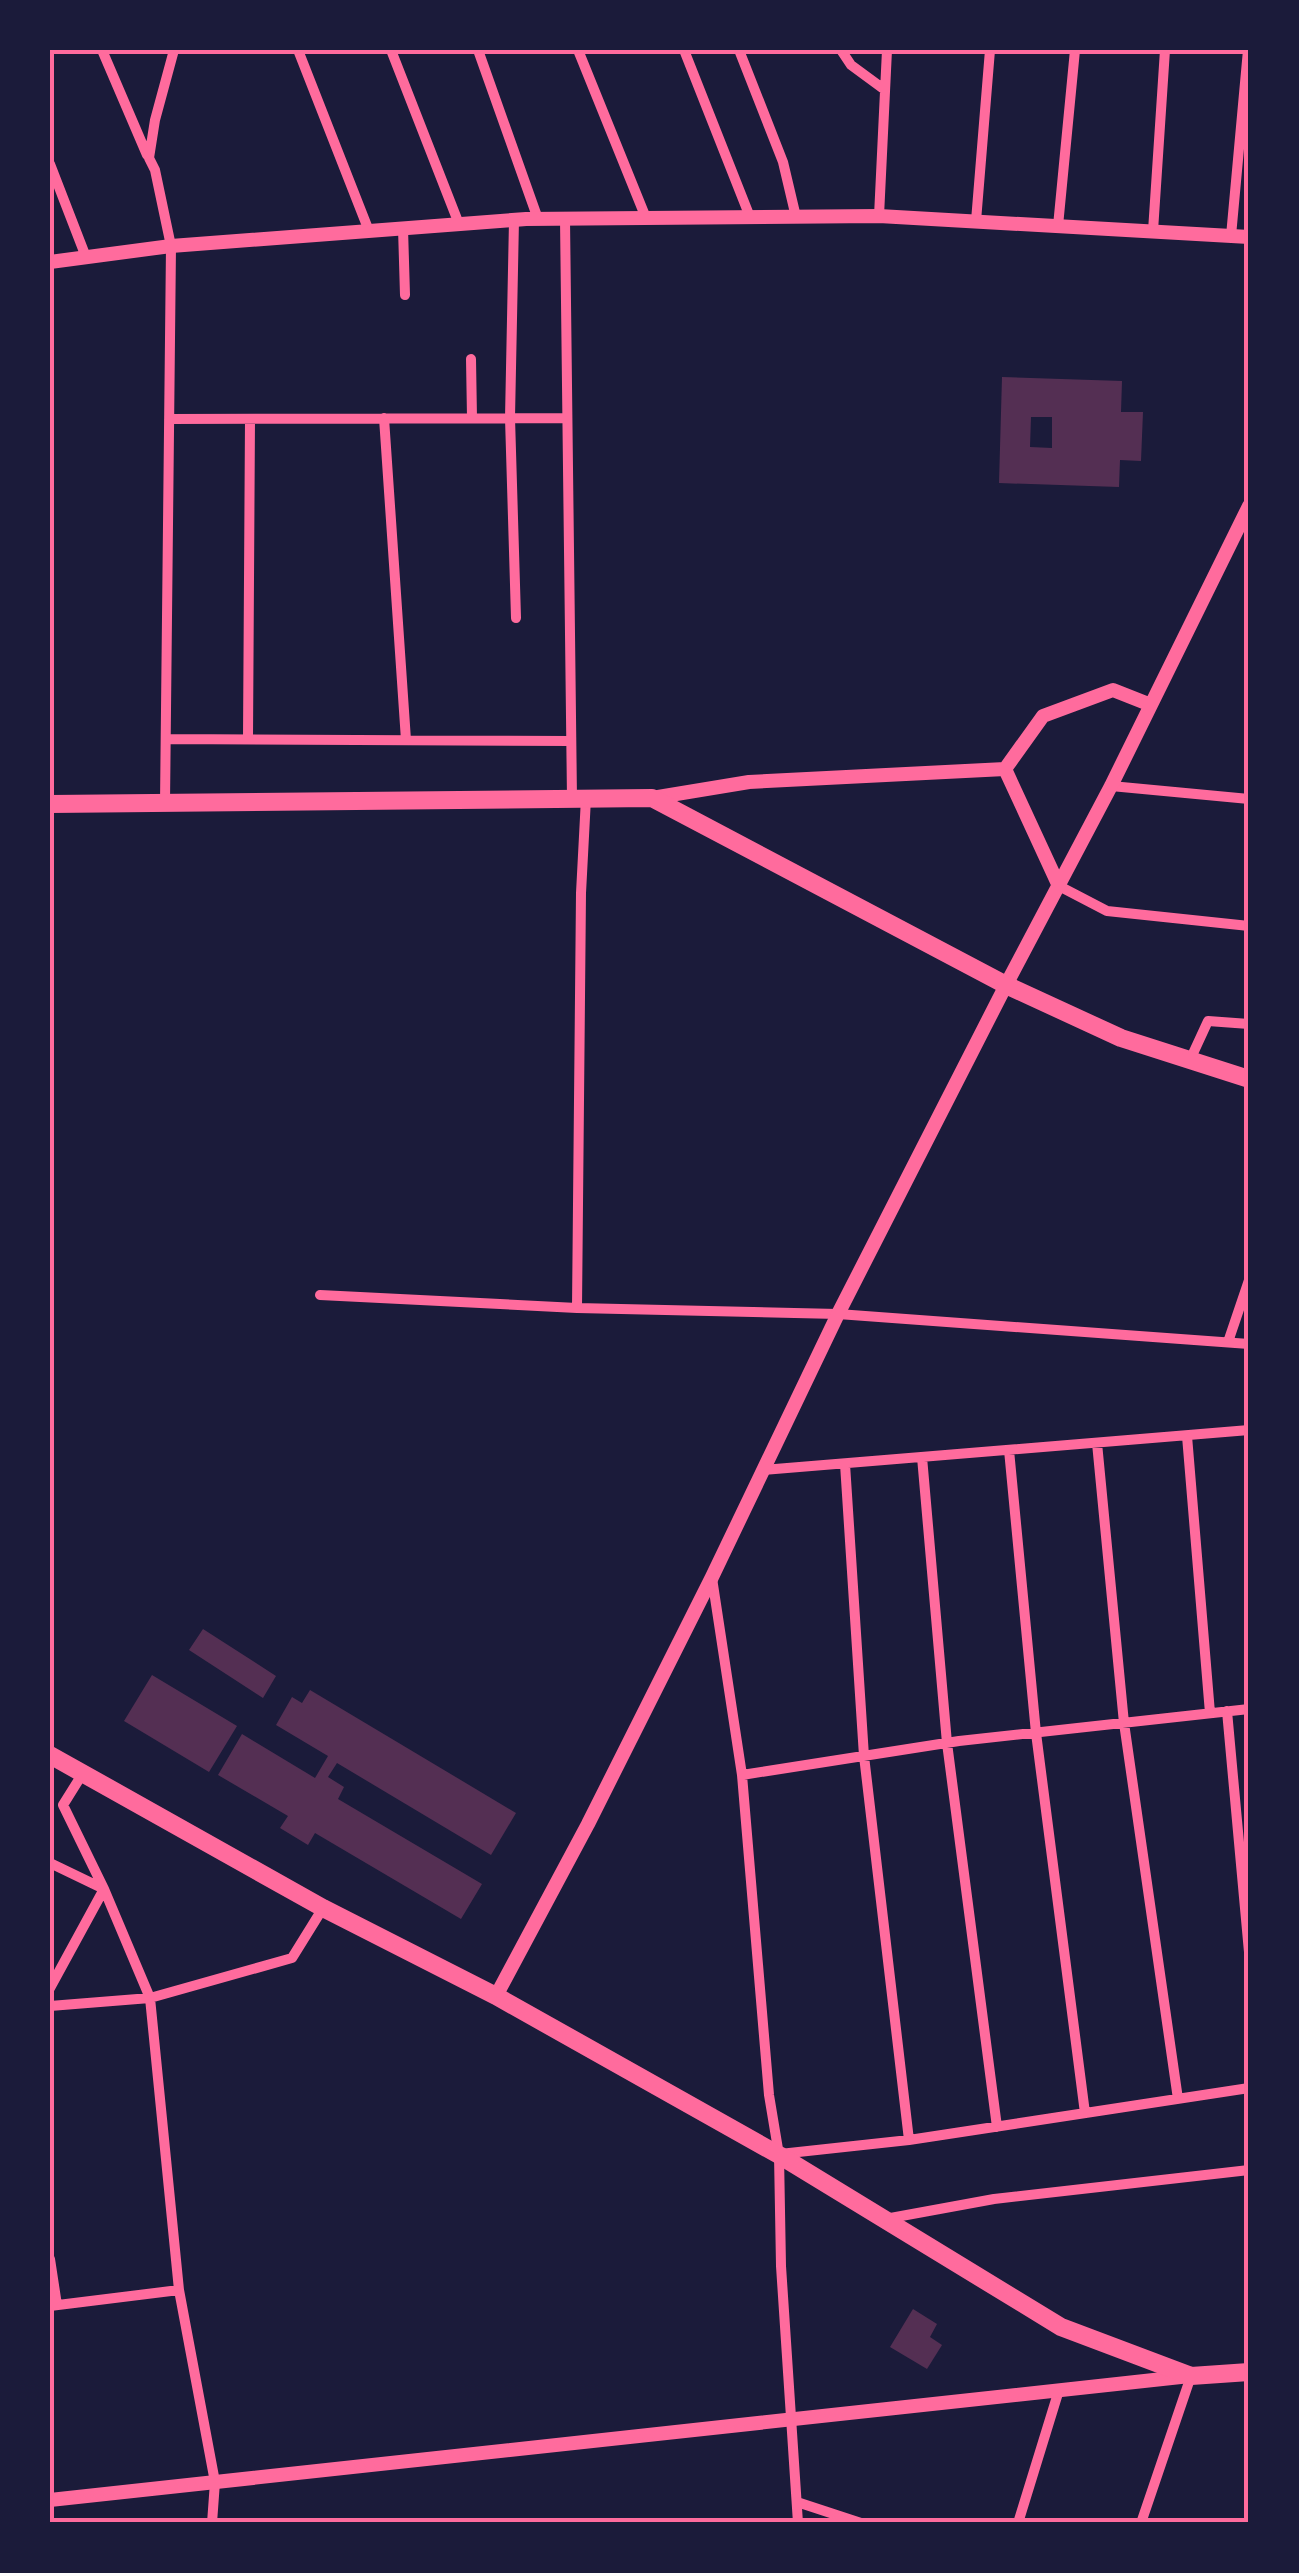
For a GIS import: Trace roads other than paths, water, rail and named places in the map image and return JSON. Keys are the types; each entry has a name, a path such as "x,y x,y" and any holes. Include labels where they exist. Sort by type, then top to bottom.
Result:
{"main road":[{"path":"50,804 652,798 1006,984 1122,1038 1249,1080"},
{"path":"50,1755 323,1908 496,1996 778,2154 1061,2327 1191,2376 1249,2372"}],"street":[{"path":"102,50 154,170 171,246 165,803"},
{"path":"149,158 174,50"},
{"path":"298,50 369,230"},
{"path":"391,50 460,224"},
{"path":"478,50 538,219"},
{"path":"578,50 646,218"},
{"path":"684,50 750,217"},
{"path":"739,50 783,162 796,217"},
{"path":"841,50 851,66 885,90"},
{"path":"880,216 887,50"},
{"path":"976,222 990,50"},
{"path":"1058,226 1075,50"},
{"path":"1153,232 1165,50"},
{"path":"1231,236 1248,50"},
{"path":"50,164 86,257"},
{"path":"50,262 171,246 538,219 880,216 1249,237"},
{"path":"514,220 510,418 516,618"},
{"path":"565,220 572,741 579,799 581,893 577,1308"},
{"path":"403,228 405,295"},
{"path":"471,359 472,418"},
{"path":"384,418 406,740"},
{"path":"169,420 567,418"},
{"path":"248,739 250,419"},
{"path":"496,1996 588,1824 838,1314 1111,786 1249,506"},
{"path":"1004,769 1043,716 1113,690 1151,704"},
{"path":"166,739 572,741"},
{"path":"652,798 749,782 1004,769"},
{"path":"1004,769 1059,886 1107,912 1249,926"},
{"path":"1111,786 1249,799"},
{"path":"1190,1060 1208,1020 1249,1024"},
{"path":"1228,1342 1249,1280"},
{"path":"320,1295 577,1308 838,1314 1249,1344"},
{"path":"763,1470 1249,1430"},
{"path":"1188,1436 1210,1713"},
{"path":"1097,1443 1124,1723 1178,2099"},
{"path":"1008,1450 1036,1733 1085,2113"},
{"path":"922,1457 947,1743 997,2126"},
{"path":"845,1464 864,1756 909,2140"},
{"path":"712,1577 742,1775 769,2095 778,2154 781,2266 798,2523"},
{"path":"742,1775 947,1743 1249,1709"},
{"path":"1227,1711 1249,1952"},
{"path":"83,1774 63,1805 150,1998 179,2290 215,2482 212,2523"},
{"path":"50,1863 104,1889"},
{"path":"50,1988 104,1889"},
{"path":"50,2006 150,1998 292,1958 323,1908"},
{"path":"778,2154 909,2140 1249,2088"},
{"path":"884,2219 994,2199 1249,2170"},
{"path":"50,2259 53,2306 179,2290"},
{"path":"50,2500 1191,2376 1141,2523"},
{"path":"1018,2523 1059,2390"},
{"path":"797,2502 862,2523"}]}
